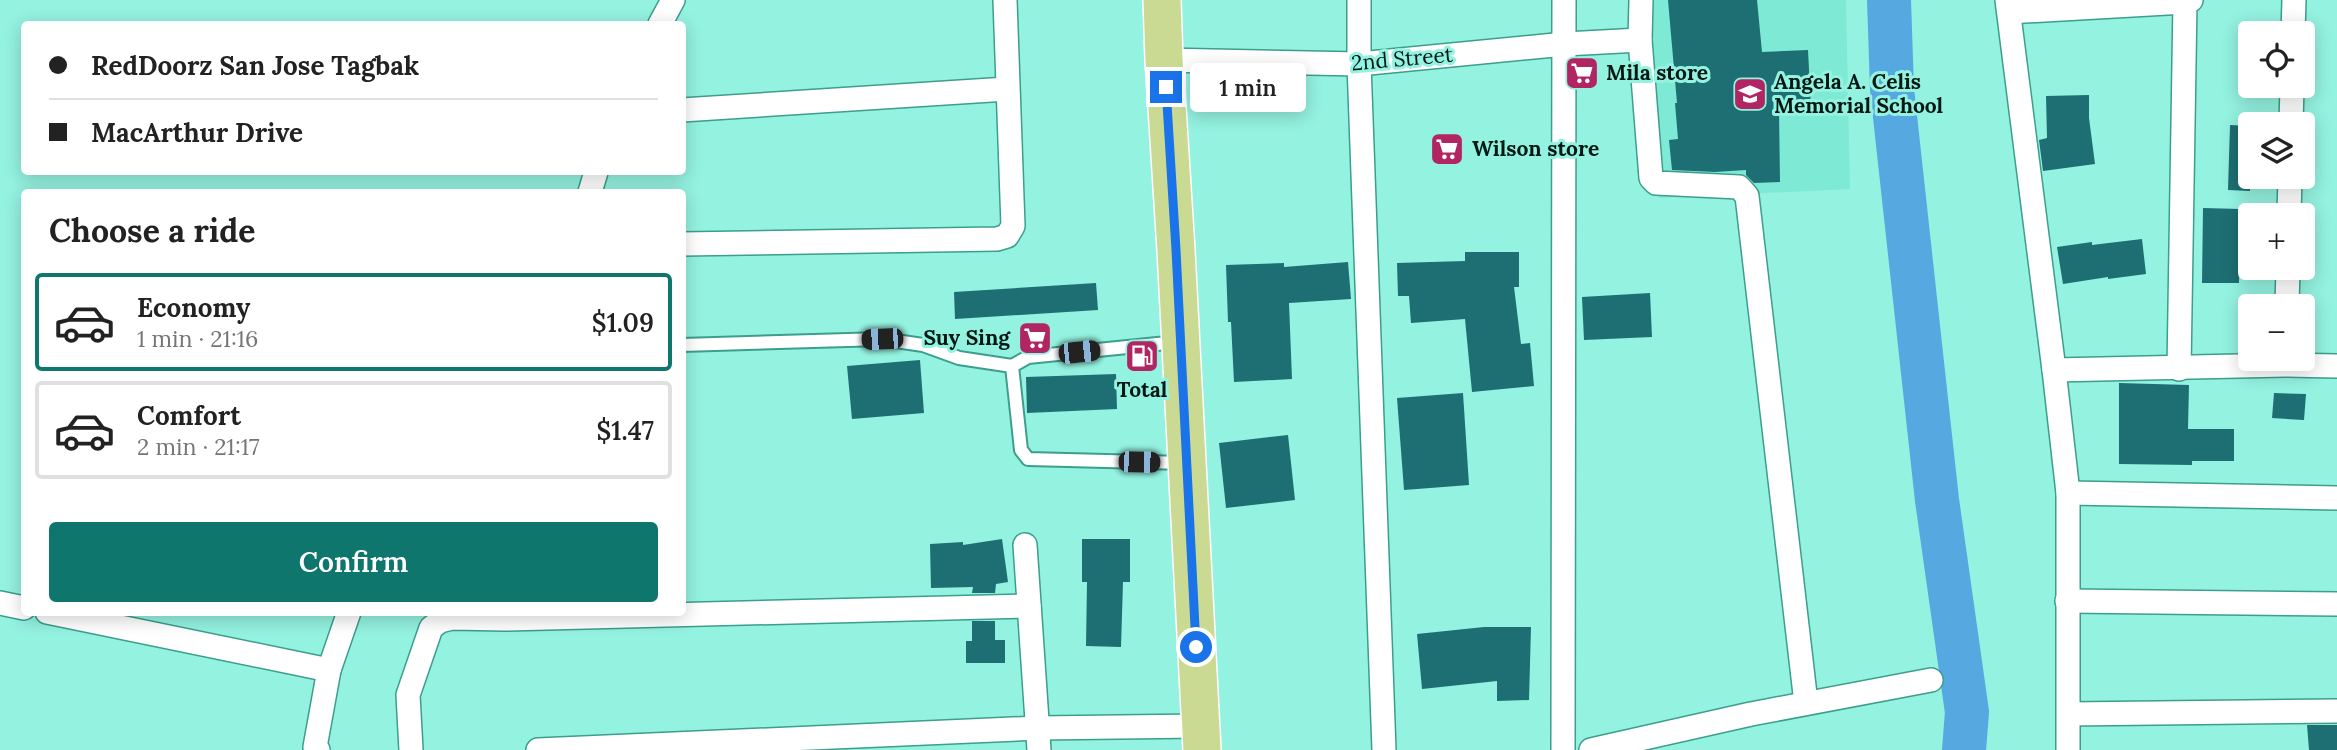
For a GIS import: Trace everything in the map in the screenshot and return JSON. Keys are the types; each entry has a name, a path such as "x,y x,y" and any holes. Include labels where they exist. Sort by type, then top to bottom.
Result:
{"main road":[{"path":"1162,0 1201,738"}],"street":[{"path":"662,21 673,0"},
{"path":"686,244 997,239 1007,236 1013,226 1005,0"},
{"path":"1359,0 1359,64 1384,750"},
{"path":"1563,750 1564,0"},
{"path":"1640,0 1640,40 1650,174 1653,181 1740,187 1747,196 1806,703"},
{"path":"2293,21 2294,0"},
{"path":"2068,750 2068,493 2008,6 2188,1 2179,369"},
{"name":"2nd Street","path":"1164,60 1359,64 1565,44 1640,40"},
{"path":"686,110 1007,89"},
{"path":"2315,364 2337,366"},
{"path":"2054,370 2179,369 2238,365"},
{"path":"2068,493 2337,498"},
{"path":"1025,545 1038,739"},
{"path":"2067,601 2337,604"},
{"path":"0,603 21,607"},
{"path":"686,615 1029,606"},
{"path":"66,616 329,670"},
{"path":"318,750 315,747 329,670 348,616"},
{"path":"411,750 408,695 431,628 440,621 452,618 626,616"},
{"path":"1591,750 1806,703 1931,680"},
{"path":"2069,714 2337,711"},
{"path":"538,750 1201,738"}],"lane":[{"path":"686,345 882,339 923,345 959,358 1012,366 1028,357 1181,342"},
{"path":"1012,366 1021,450 1028,459 1187,463"}],"shaded area":[{"name":"Angela A. Celis Memorial School","path":"1647,0 1846,0 1850,189 1659,198"}],"building":[{"path":"1668,0 1757,0 1762,52 1808,50 1811,109 1779,111 1780,182 1754,183 1746,175 1746,170 1672,170 1669,140 1678,139"},
{"path":"2089,95 2095,164 2043,171 2039,140 2047,138 2046,96"},
{"path":"2230,125 2238,125 2238,189 2250,191 2228,190"},
{"path":"2203,208 2238,209 2239,283 2202,283"},
{"path":"2142,239 2146,274 2063,284 2057,247"},
{"path":"1465,252 1519,252 1519,287 1514,287 1521,344 1530,343 1534,386 1472,392 1465,319 1411,323 1409,296 1398,296 1397,263 1465,261"},
{"path":"1348,262 1351,299 1289,303 1292,379 1234,382 1226,265 1284,263 1284,267"},
{"path":"1096,283 1098,310 955,319 954,292"},
{"path":"1650,293 1652,337 1584,340 1582,297"},
{"path":"920,360 924,413 852,419 847,366"},
{"path":"1116,374 1117,409 1027,413 1026,377"},
{"path":"2119,383 2189,385 2188,429 2234,429 2234,461 2192,461 2192,465 2119,464"},
{"path":"1463,393 1469,485 1404,490 1397,398"},
{"path":"2274,393 2306,394 2304,420 2272,418"},
{"path":"1288,435 1295,500 1226,508 1219,443"},
{"path":"1002,539 1008,582 996,584 995,593 972,593 973,587 931,588 930,544 963,542 963,545"},
{"path":"1082,539 1130,539 1130,582 1123,582 1121,647 1086,646 1087,582 1082,582"},
{"path":"972,621 995,621 995,640 1005,640 1005,663 966,663 966,641 972,641"},
{"path":"1484,627 1531,627 1529,700 1497,701 1497,681 1422,689 1417,634"},
{"path":"2307,725 2337,725 2337,750 2309,750"}],"waterway":[{"path":"1889,0 1892,89 1937,500 1967,712 1964,750"}],"place":[{"name":"Mila store","path":"1582,73"},
{"name":"Angela A. Celis Memorial School","path":"1750,94"},
{"name":"Wilson store","path":"1447,149"},
{"name":"Suy Sing","path":"1035,338"},
{"name":"Total","path":"1142,356"}],"route":[{"path":"1166,87 1196,647"}]}
